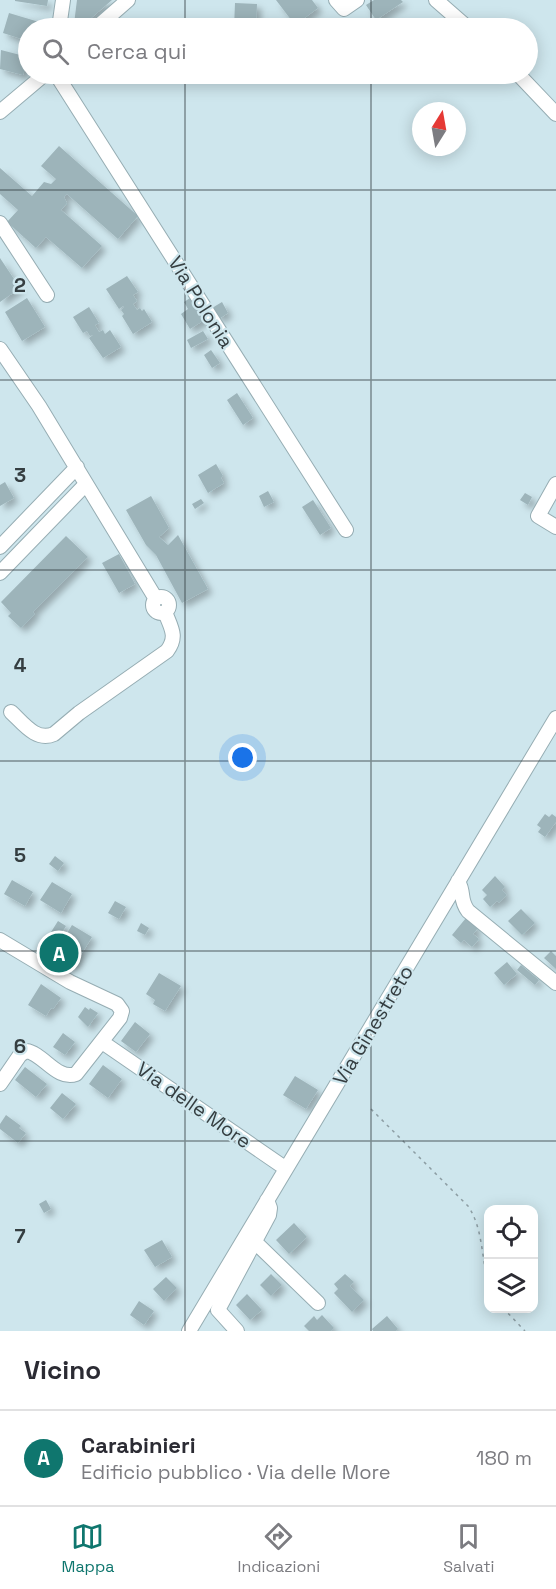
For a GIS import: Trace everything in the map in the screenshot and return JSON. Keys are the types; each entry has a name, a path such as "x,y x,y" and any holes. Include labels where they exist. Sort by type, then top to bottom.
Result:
{"street":[{"path":"60,18 63,0"},
{"path":"107,18 128,0"},
{"path":"336,0 344,9 357,0"},
{"path":"436,0 457,18"},
{"path":"0,112 33,84"},
{"name":"Via Polonia","path":"62,84 346,530"},
{"path":"528,84 556,114"},
{"path":"0,223 47,295"},
{"path":"0,350 39,406 156,599 164,598 168,601 169,606 165,612 174,638 167,651 79,713 54,734 38,735 10,712"},
{"path":"0,547 76,468"},
{"path":"0,573 86,484"},
{"path":"556,484 538,516 556,527"},
{"path":"72,499 100,507"},
{"name":"Via Ginestreto","path":"189,1331 556,718"},
{"path":"458,881 462,889 462,902 468,911 556,983"},
{"path":"0,940 70,982 120,1006 122,1011 120,1018 78,1072 70,1076 61,1073 31,1052 23,1052 0,1084"},
{"name":"Via delle More","path":"102,1042 285,1168"},
{"path":"237,1331 218,1310 270,1213 267,1200"},
{"path":"255,1242 318,1303"}],"path":[{"path":"371,1109 468,1206 478,1228 485,1259"},
{"path":"507,1313 525,1331"}],"building":[{"path":"15,0 48,0 47,6"},
{"path":"77,0 112,0 91,18 75,18"},
{"path":"276,0 312,0 318,8 304,18 290,18"},
{"path":"374,0 401,0 403,2 379,18 375,18 366,5"},
{"path":"235,3 257,4 256,18 234,18"},
{"path":"9,13 26,18 18,18 18,38 3,33"},
{"path":"1,50 18,54 18,74 0,69"},
{"path":"59,146 138,216 118,239 67,194 64,197 67,203 61,210 102,246 82,268 46,237 36,248 7,222 18,210 0,194 0,168 32,196 44,182 51,184 56,179 41,166"},
{"path":"0,258 20,288 0,302"},
{"path":"127,276 138,292 133,295 137,301 133,304 137,310 144,309 152,322 133,334 122,316 124,314 121,310 124,307 119,309 106,289"},
{"path":"193,296 209,317 190,329 181,314 188,309 184,302"},
{"path":"27,298 45,327 22,341 5,312"},
{"path":"222,302 228,313 219,319 212,308"},
{"path":"89,307 99,323 95,325 99,332 103,330 105,334 110,330 121,347 103,358 89,338 93,335 90,336 87,331 83,333 73,317"},
{"path":"203,331 208,339 191,348 187,340"},
{"path":"211,350 220,363 212,368 204,355"},
{"path":"237,393 253,418 243,425 227,400"},
{"path":"216,464 224,483 208,493 198,475"},
{"path":"5,482 14,498 0,506 0,485"},
{"path":"268,491 274,502 264,507 259,496"},
{"path":"525,493 532,497 528,505 520,500"},
{"path":"151,496 169,528 159,537 168,545 178,535 208,589 182,603 156,555 146,545 126,510"},
{"path":"201,499 204,503 195,509 192,504"},
{"path":"313,500 331,528 320,535 302,507"},
{"path":"66,536 88,557 33,612 35,614 21,628 8,616 11,613 1,602"},
{"path":"119,554 135,584 119,593 102,563"},
{"path":"545,814 549,817 552,814 556,817 556,822 545,837 538,832 541,828 537,825"},
{"path":"55,856 64,863 58,871 49,864"},
{"path":"495,876 505,887 502,890 507,895 499,903 497,901 490,907 483,899 487,895 482,890"},
{"path":"12,880 33,892 25,906 4,894"},
{"path":"52,882 72,894 61,913 40,900"},
{"path":"115,901 126,907 119,919 108,913"},
{"path":"521,909 535,923 522,935 508,921"},
{"path":"466,918 478,928 473,934 479,939 472,947 464,940 461,943 452,935"},
{"path":"58,921 66,926 47,956 39,951"},
{"path":"141,923 149,928 145,935 137,931"},
{"path":"72,925 92,937 74,966 54,954"},
{"path":"551,951 556,956 556,969 544,958"},
{"path":"507,962 517,974 504,985 494,973"},
{"path":"521,965 539,980 535,985 517,970"},
{"path":"159,973 181,986 165,1011 153,1004 155,1000 146,994"},
{"path":"41,984 61,998 46,1016 28,1005"},
{"path":"85,1007 98,1013 88,1027 78,1017"},
{"path":"135,1022 150,1034 136,1052 121,1041"},
{"path":"63,1033 75,1042 65,1055 53,1047"},
{"path":"103,1065 122,1079 108,1098 89,1084"},
{"path":"25,1067 47,1084 36,1097 15,1080"},
{"path":"295,1076 318,1090 306,1109 283,1095"},
{"path":"62,1093 76,1104 63,1119 50,1108"},
{"path":"6,1115 21,1126 19,1128 26,1133 18,1143 0,1129 0,1124"},
{"path":"46,1200 51,1209 44,1213 39,1204"},
{"path":"294,1223 307,1237 289,1254 276,1240"},
{"path":"162,1240 172,1257 155,1267 144,1250"},
{"path":"271,1274 282,1285 271,1296 260,1285"},
{"path":"345,1274 354,1282 350,1286 364,1300 352,1312 334,1293 338,1289 334,1284"},
{"path":"166,1277 177,1288 164,1301 153,1289"},
{"path":"247,1294 262,1310 250,1320 236,1305"},
{"path":"139,1301 154,1311 144,1325 130,1315"},
{"path":"322,1315 334,1328 331,1331 309,1331 304,1326 314,1316 317,1320"},
{"path":"387,1316 398,1329 396,1331 373,1331 372,1329"}],"place":[{"name":"Carabinieri","path":"59,953"}]}
